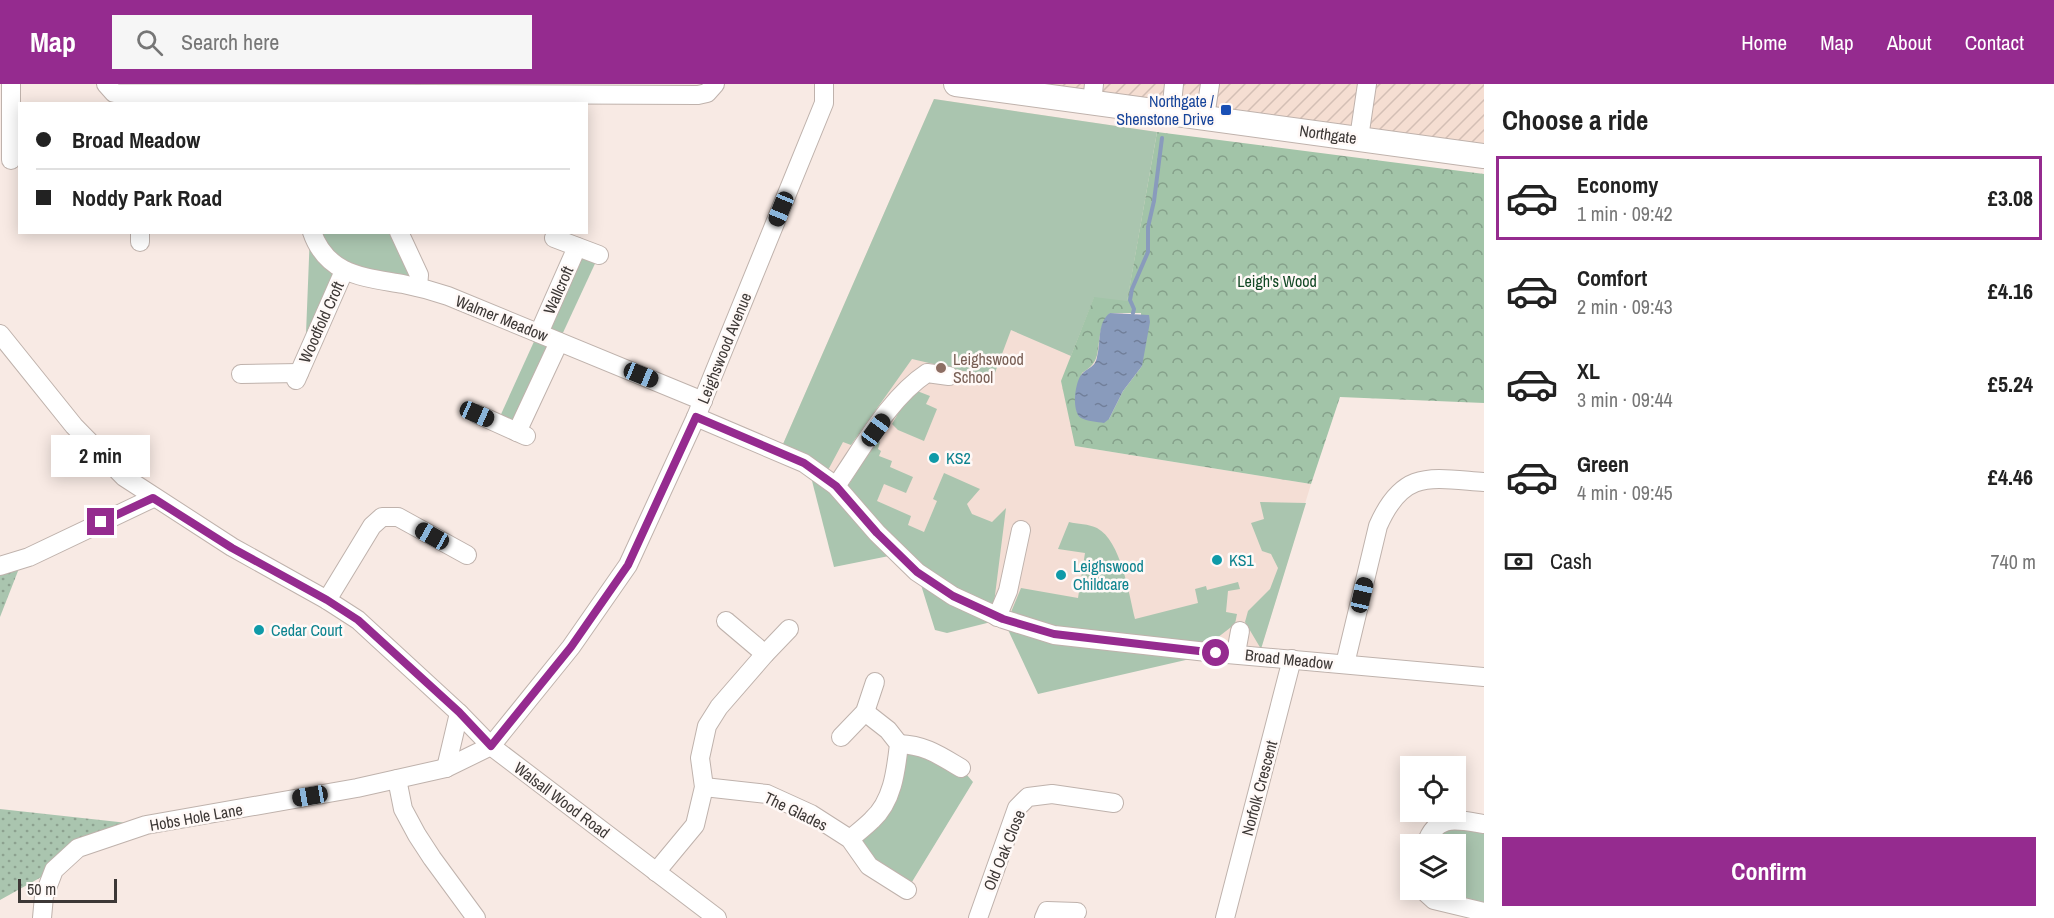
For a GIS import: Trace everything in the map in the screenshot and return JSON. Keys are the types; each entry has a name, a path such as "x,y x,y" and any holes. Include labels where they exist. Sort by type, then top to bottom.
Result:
{"main road":[{"name":"Northgate","path":"956,84 1093,93 1171,112 1484,156"}],"street":[{"path":"11,160 12,84"},
{"path":"106,84 114,93 698,94 707,93 715,84"},
{"name":"Leighswood Avenue","path":"491,746 571,647 628,565 699,409 824,103 824,84"},
{"path":"1171,112 1174,84"},
{"path":"1205,117 1210,84"},
{"path":"1359,138 1366,84"},
{"name":"Walmer Meadow","path":"313,234 324,254 344,271 363,278 418,287 479,307 559,342 699,409"},
{"path":"400,234 419,275 418,287"},
{"name":"Wallcroft","path":"554,238 599,255"},
{"name":"Wallcroft","path":"539,333 577,247"},
{"name":"Woodfold Croft","path":"241,375 298,377 344,271"},
{"name":"Walsall Wood Road","path":"0,334 74,426 124,477 232,548 327,600 358,620 459,712 491,746 717,918"},
{"path":"477,414 522,434 559,342"},
{"path":"836,486 898,400 916,380 927,373 949,376"},
{"name":"Broad Meadow","path":"699,409 804,463 836,486 869,535 953,596 997,616 1054,634 1216,653 1484,677"},
{"path":"1345,664 1378,526 1385,509 1394,497 1416,481 1426,479 1484,482"},
{"path":"0,566 29,557 153,498"},
{"path":"327,600 372,526 382,517 398,517 467,555"},
{"path":"997,616 1008,591 1021,530"},
{"path":"726,621 765,654"},
{"path":"656,872 695,825 704,787 700,758 706,726 719,707 789,629"},
{"path":"1236,653 1240,632"},
{"name":"Norfolk Crescent","path":"1225,918 1292,659"},
{"path":"841,737 865,712 875,682"},
{"path":"446,768 459,712"},
{"path":"850,839 874,819 889,795 897,768 899,744 888,730 865,712"},
{"path":"899,744 929,749 961,768"},
{"name":"Hobs Hole Lane","path":"42,918 44,896 54,870 78,848 146,825 446,768 491,746"},
{"path":"397,779 404,809 417,835 476,918"},
{"name":"The Glades","path":"704,787 767,794 811,814 850,839 869,866 907,890"},
{"name":"Old Oak Close","path":"978,918 1017,808 1028,797 1052,794 1114,803"},
{"path":"1430,834 1439,825 1452,819 1484,824"},
{"path":"1434,900 1484,912"},
{"path":"1044,918 1047,911 1077,912"}],"shaded area":[{"path":"1032,84 1484,84 1484,146"},
{"name":"Leighswood School","path":"934,99 1157,132 1127,302 1075,446 1311,484 1261,649 1208,645 1009,617 805,456 783,444"}],"green space":[{"path":"934,99 1157,132 1127,302 1094,298 1071,356 1011,330 993,378 912,359 851,445 843,442 827,472 783,444"},
{"name":"Leigh's Wood","path":"1157,132 1484,174 1484,403 1340,397 1311,484 1075,446 1061,381 1094,297 1127,301","holes":["1110,313 1141,313 1142,366 1123,391 1109,419 1076,410 1077,392 1082,373 1095,360 1103,323"]},
{"path":"310,234 399,234 418,287 344,271 305,359"},
{"path":"577,247 599,255 517,432 497,423"},
{"path":"912,389 930,396 926,404 937,409 924,441 898,430 892,424"},
{"path":"877,440 880,442 879,456 892,461 890,467 913,477 906,493 884,484 877,501 911,516 908,525 924,532 937,501 933,499 944,473 980,489 967,504 972,514 992,522 1006,508 993,611 921,569 846,489"},
{"path":"810,473 894,555 834,567"},
{"path":"1260,502 1306,503 1261,649 1245,622 1248,611 1270,589 1278,568 1271,554 1262,551 1251,523 1264,519"},
{"path":"1069,522 1097,528 1112,544 1123,569 1135,619 1198,603 1195,589 1206,586 1207,590 1238,582 1240,589 1228,591 1226,612 1237,614 1235,624 1208,645 1054,629 1009,617 1021,588 1078,598 1085,553 1058,549"},
{"path":"0,566 18,571 0,617"},
{"path":"917,572 997,617 1216,653 1038,694 1003,619 947,633 935,630"},
{"path":"899,744 961,768 973,782 907,890 850,839 874,819"},
{"path":"0,809 146,825 78,848 54,870 0,900"},
{"path":"1454,825 1484,830 1484,907 1461,900 1466,900 1466,834 1441,834"}],"water":[{"path":"1110,313 1149,315 1150,322 1142,366 1123,391 1109,419 1104,423 1081,418 1076,409 1075,396 1080,378 1096,361 1101,327"}],"waterway":[{"path":"1133,313 1134,309 1130,300 1132,289 1148,252 1148,227 1154,201 1162,138"}],"place":[{"name":"Northgate / Shenstone Drive","path":"1226,110"},
{"name":"Leighswood School","path":"941,368"},
{"name":"KS2","path":"934,458"},
{"name":"KS1","path":"1217,560"},
{"name":"Leighswood Childcare","path":"1061,575"},
{"name":"Cedar Court","path":"259,630"}],"route":[{"path":"101,522 153,498 232,548 327,600 358,620 459,712 491,746 571,647 628,565 696,417 804,463 836,486 877,533 917,572 953,596 1003,619 1054,634 1216,653"}]}
